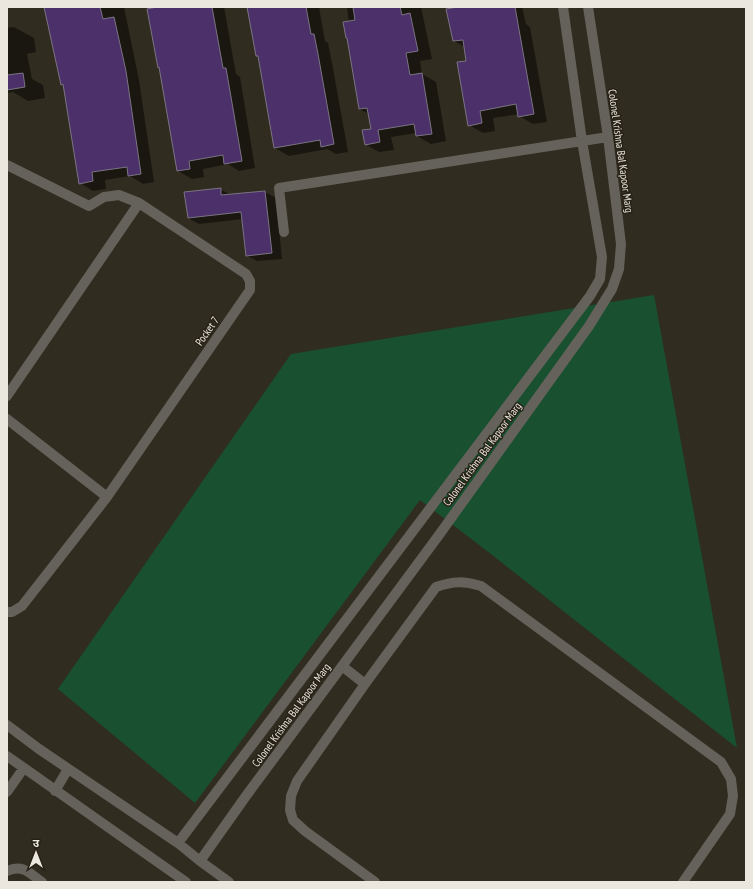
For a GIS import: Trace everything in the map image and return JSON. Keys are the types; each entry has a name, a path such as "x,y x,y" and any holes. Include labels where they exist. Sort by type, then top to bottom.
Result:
{"street":[{"path":"178,843 590,296 600,279 602,257 582,141 563,7"},
{"name":"Colonel Krishna Bal Kapoor Marg","path":"200,861 585,333 612,289 619,269 621,244 608,137 588,7"},
{"path":"284,232 279,188 608,137"},
{"name":"Pocket 7","path":"7,165 89,206 104,197 119,195 139,203 246,274 250,281 250,290 107,497 22,606 12,612 7,612"},
{"path":"7,396 139,203"},
{"path":"7,418 107,497"},
{"path":"375,882 305,831 293,820 290,810 291,796 297,781 364,684 436,587 449,583 466,582 481,586 721,762 731,779 733,796 730,814 684,882"},
{"path":"342,666 364,684"},
{"path":"7,726 178,843 229,882"},
{"path":"7,756 186,882"},
{"path":"7,792 24,768"},
{"path":"55,791 68,769"},
{"path":"7,871 14,868 23,868 42,882"}],"green space":[{"path":"654,295 737,748 420,500 195,803 58,689 291,354"}],"building":[{"path":"44,7 100,7 103,19 114,17 126,71 141,174 128,176 127,167 92,172 93,181 79,184 63,84 61,85"},
{"path":"157,7 212,7 223,68 226,68 242,161 224,164 223,155 189,161 190,169 177,171 159,67 158,68 147,9"},
{"path":"247,7 306,7 311,34 314,34 334,144 321,147 320,140 274,148 258,56 256,56"},
{"path":"353,7 400,7 402,15 410,13 418,51 406,53 410,75 422,73 432,134 416,136 414,124 378,130 380,142 365,145 362,130 371,129 367,108 359,109 343,22 355,20"},
{"path":"458,7 515,7 534,114 518,117 516,104 480,111 482,123 468,126 457,62 466,61 463,40 453,41 446,9"},
{"path":"23,73 25,87 7,90 7,75"},
{"path":"221,188 221,195 265,191 272,253 246,256 241,212 188,218 184,192"}]}
